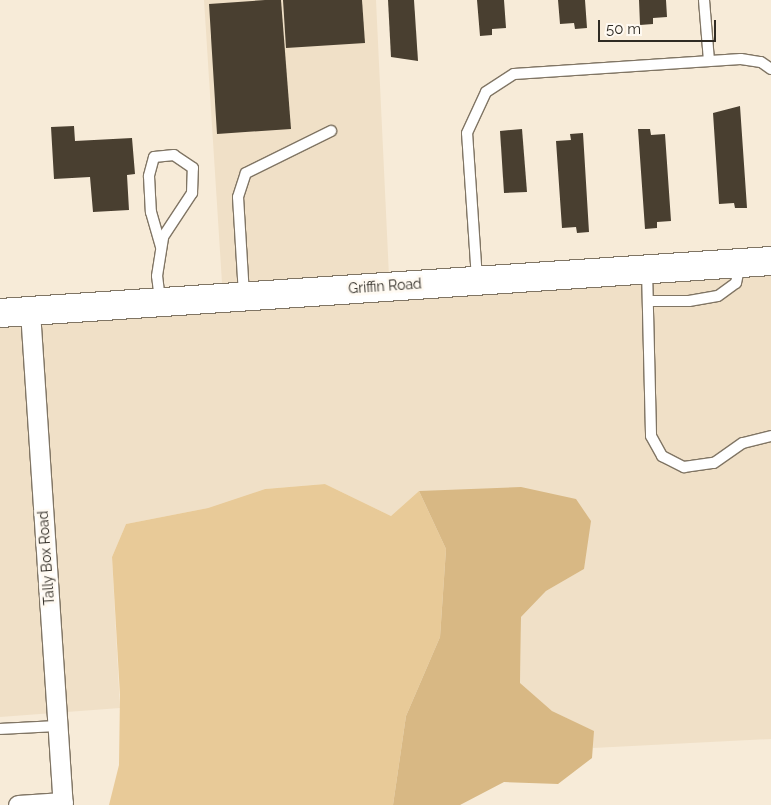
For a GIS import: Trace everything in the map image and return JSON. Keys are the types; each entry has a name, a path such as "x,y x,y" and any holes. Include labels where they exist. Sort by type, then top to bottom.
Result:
{"street":[{"name":"Griffin Road","path":"0,313 244,295 771,261"},
{"name":"Tally Box Road","path":"30,311 63,804"},
{"path":"18,805 63,804"}],"lane":[{"path":"704,0 709,61"},
{"path":"477,280 467,133 486,92 514,74 741,58 761,62 771,70"},
{"path":"244,295 238,196 246,173 331,131"},
{"path":"160,301 157,276 163,237 192,193 193,168 174,155 154,157 149,176 151,212 161,247"},
{"path":"648,301 690,301 718,296 736,283 740,262"},
{"path":"647,269 646,381 651,436 662,456 684,467 714,463 743,443 771,436"},
{"path":"0,728 58,726"}],"shaded area":[{"path":"204,0 376,0 389,276 0,301 222,283"},
{"path":"771,270 771,739 593,748 593,731 552,711 520,684 521,617 546,591 584,569 419,491 391,516 325,484 265,489 208,508 126,524 112,557 120,708 0,717 0,322"},
{"path":"325,484 391,516 419,491 446,549 440,637 406,716 393,805 109,805 119,765 120,695 112,557 126,524 208,508 265,489"},
{"path":"521,487 576,499 591,521 584,569 546,591 521,617 520,683 552,711 594,731 592,758 558,784 504,782 460,805 393,805 406,716 440,637 446,549 419,491"}],"building":[{"path":"281,0 291,129 217,134 209,4"},
{"path":"283,0 362,0 365,43 286,48"},
{"path":"388,0 414,0 418,61 391,57"},
{"path":"477,0 504,0 506,28 492,29 492,35 480,36"},
{"path":"558,0 585,0 587,28 575,29 574,23 560,24"},
{"path":"639,0 666,0 667,17 653,18 653,24 640,25"},
{"path":"740,106 747,208 735,208 734,203 719,204 713,113"},
{"path":"74,126 75,141 132,138 135,174 127,175 129,210 93,212 90,177 54,179 51,127"},
{"path":"522,129 527,192 504,193 500,131"},
{"path":"638,129 650,129 651,135 665,134 671,221 657,222 657,228 645,229"},
{"path":"583,133 589,232 577,233 576,227 562,228 556,141 571,140 570,134"}]}
